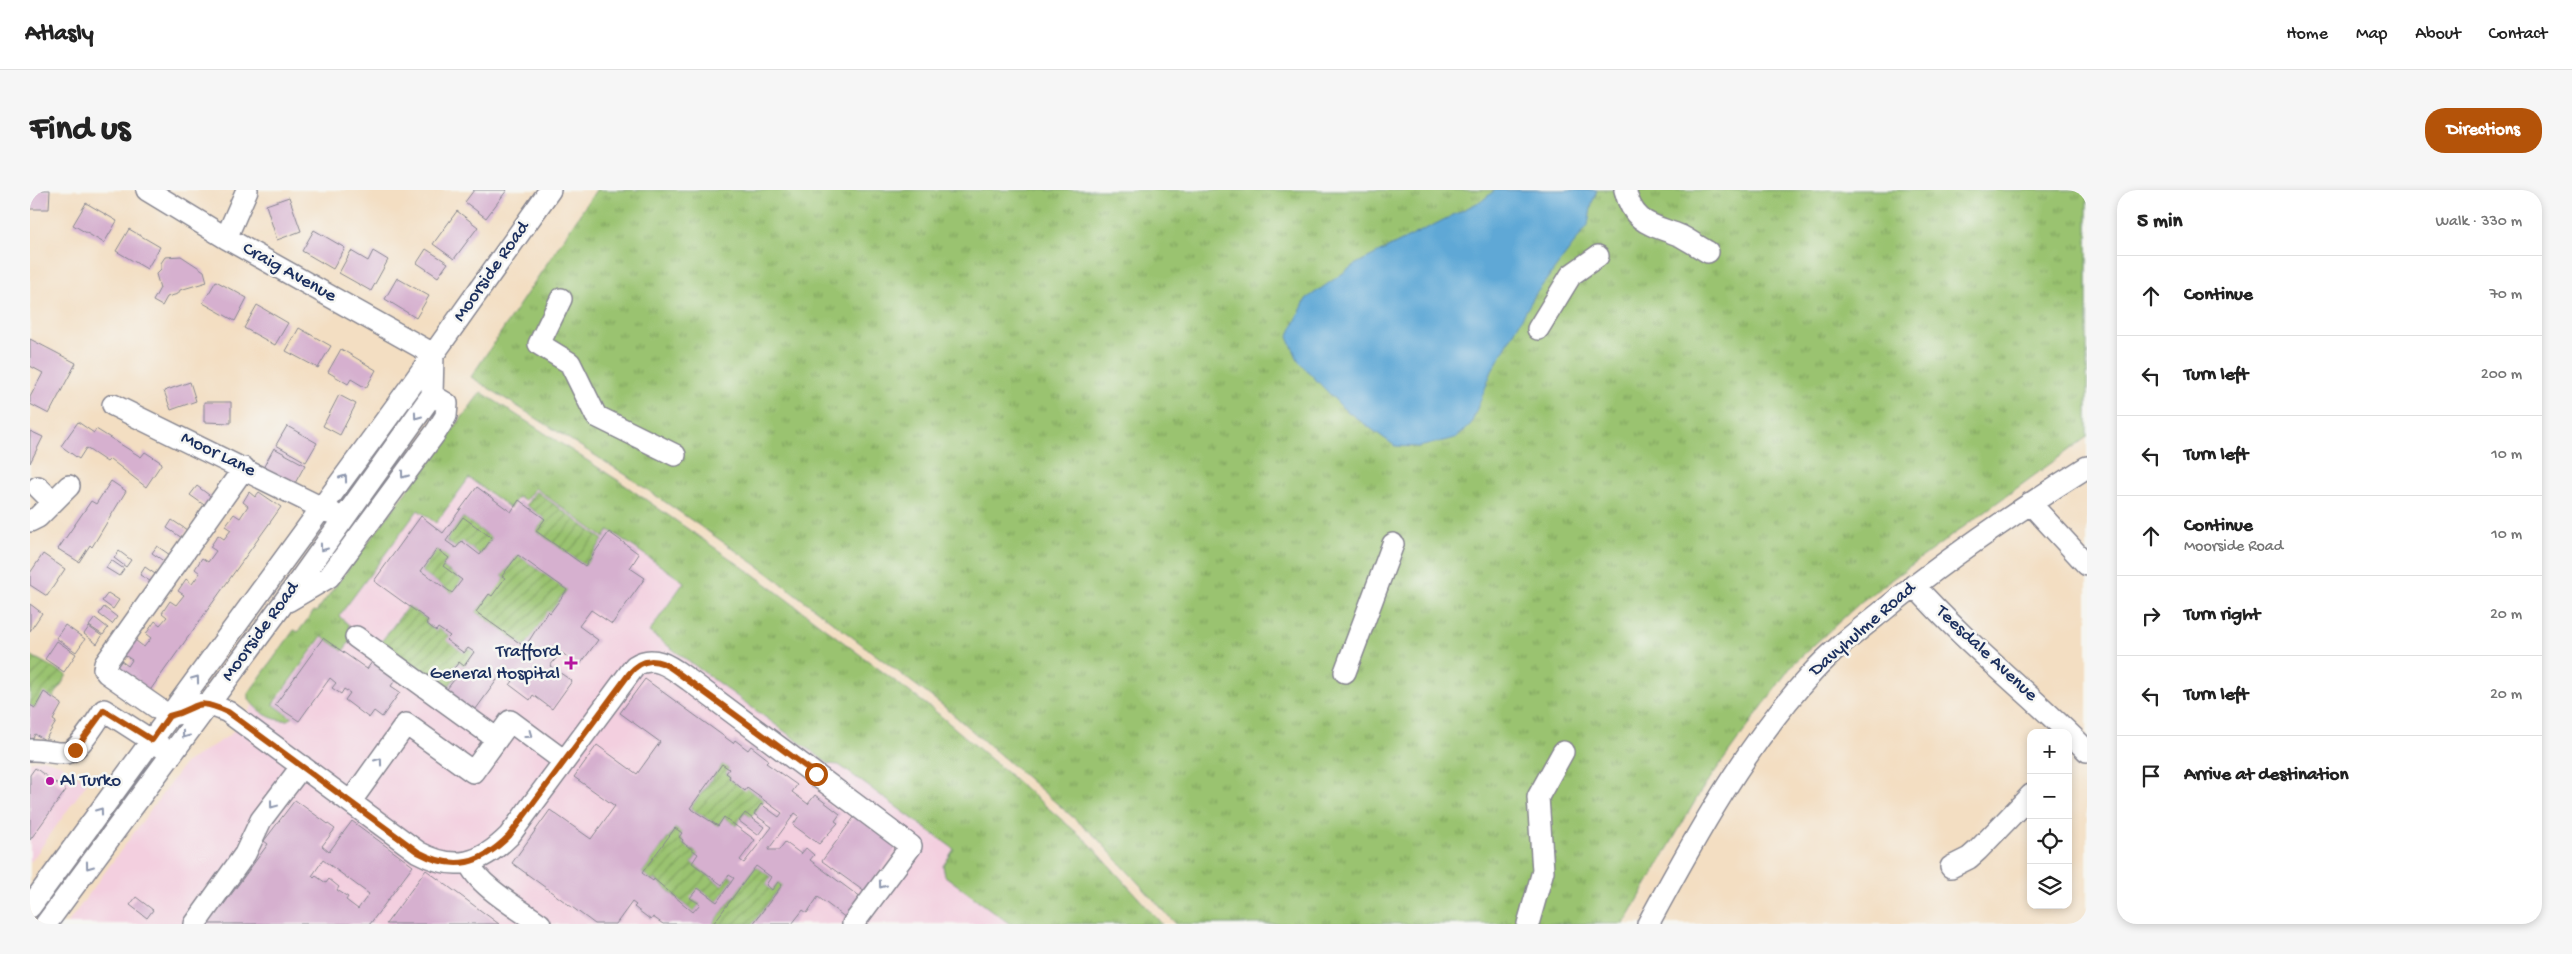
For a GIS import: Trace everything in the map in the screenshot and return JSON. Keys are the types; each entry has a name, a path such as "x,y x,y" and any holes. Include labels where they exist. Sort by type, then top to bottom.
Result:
{"street":[{"name":"Craig Avenue","path":"146,190 226,238 434,354"},
{"path":"226,238 247,190"},
{"name":"Moorside Road","path":"30,907 434,354 550,190"},
{"path":"1625,190 1629,205 1645,224 1681,237 1708,252"},
{"path":"1538,328 1571,275 1598,256"},
{"path":"561,298 539,344 570,364 596,416 675,455"},
{"path":"282,605 329,577 446,416 447,404 432,395 434,354"},
{"name":"Moorside Road","path":"46,924 282,605 432,395"},
{"name":"Moor Lane","path":"113,405 322,507 343,520"},
{"name":"Davyhulme Road","path":"1648,924 1721,797 1780,710 1814,671 1847,640 1914,585 2030,503 2087,467"},
{"path":"244,468 104,664 107,672 169,716 179,714 198,704 209,703 228,712 351,801 389,831 430,858 443,862 469,862 487,856 509,836 635,666 649,660 658,661 681,675 911,846 854,924"},
{"path":"30,521 38,517 69,486"},
{"path":"38,487 54,502"},
{"path":"2030,503 2087,565"},
{"path":"1345,672 1393,544"},
{"name":"Teesdale Avenue","path":"1914,585 1939,612 2039,703 2079,750"},
{"path":"356,637 497,739"},
{"path":"30,750 42,749 67,754 75,750 104,710 172,754"},
{"path":"351,801 406,724 473,772 510,721 564,761"},
{"path":"1528,924 1542,871 1538,797 1563,752"},
{"path":"195,924 244,854 261,820 302,766"},
{"path":"1951,867 1969,858 2027,799"},
{"path":"469,862 471,869 480,879 540,924"}],"shaded area":[{"name":"Trafford General Hospital","path":"481,392 619,481 761,580 936,712 1089,843 1162,924 67,924 185,763 230,735 253,705 248,694 294,630 298,632 314,611 316,612"},
{"path":"42,759 60,764 87,783 30,863 30,762"}],"green space":[{"path":"596,190 2087,190 2087,437 1862,601 1793,664 1701,791 1624,924 1176,924 1096,837 942,705 765,571 626,475 471,377"},
{"path":"481,392 619,481 761,580 936,712 1089,843 1162,924 1010,924 945,876 943,866 954,849 839,765 829,764 649,632 684,582 609,530 604,538 535,488 525,501 518,497 510,508 469,478 436,523 418,510 339,616 349,625 348,636 351,640 343,651 322,636 273,704 292,718 279,720 258,710 249,699 248,694 294,630 298,632 314,611 316,612"},
{"path":"536,491 603,540 585,566 536,531 545,519 526,505"},
{"path":"463,517 492,538 480,555 462,541 456,548 446,541"},
{"path":"437,549 449,558 443,567 462,580 452,593 421,571"},
{"path":"518,555 567,590 550,613 548,612 525,647 476,612 505,578 502,576"},
{"path":"408,606 428,620 426,624 436,631 438,628 450,636 447,640 464,653 468,648 474,652 464,666 458,662 451,672 457,676 444,693 378,646"},
{"path":"30,655 67,675 53,698 44,693 35,708 30,705"},
{"path":"723,764 729,769 726,773 730,776 729,779 745,790 747,788 764,800 751,817 745,813 736,826 724,817 718,826 690,808"},
{"path":"675,828 682,833 679,837 683,840 682,843 698,854 692,863 721,885 729,875 734,878 717,902 698,888 691,898 700,904 693,912 655,879 653,881 642,873"},
{"path":"756,866 771,877 766,885 772,890 778,882 782,885 753,924 713,924"}],"water":[{"path":"1495,190 1597,190 1592,203 1588,225 1535,295 1492,371 1471,424 1455,438 1419,447 1395,446 1344,409 1299,362 1288,337 1306,299 1356,264 1483,200"}],"building":[{"path":"30,190 50,190 49,209 30,209"},
{"path":"474,190 507,190 486,218 465,202"},
{"path":"289,197 301,231 277,240 266,205"},
{"path":"86,203 117,221 104,243 73,225"},
{"path":"457,211 478,227 454,259 433,244"},
{"path":"129,229 160,247 147,269 116,251"},
{"path":"314,230 345,248 333,269 302,251"},
{"path":"426,249 448,263 438,277 417,263"},
{"path":"351,251 368,261 373,251 388,260 371,291 339,273"},
{"path":"181,256 204,271 207,282 180,290 178,294 167,297 162,306 153,301 160,288 156,274 161,269 161,263 165,257"},
{"path":"397,278 429,296 416,318 385,299"},
{"path":"216,281 247,298 235,321 203,303"},
{"path":"257,305 288,323 275,345 244,328"},
{"path":"299,328 331,346 318,368 286,351"},
{"path":"30,339 76,363 49,414 30,404 30,397 43,373 30,366"},
{"path":"341,349 376,370 366,388 351,379 348,384 328,372"},
{"path":"190,382 196,401 171,410 164,391"},
{"path":"339,395 356,404 340,435 323,426"},
{"path":"204,402 231,402 231,423 204,422"},
{"path":"78,422 94,433 96,429 141,457 145,452 162,463 146,487 110,459 107,462 86,448 79,459 61,446"},
{"path":"287,426 317,443 306,462 276,445"},
{"path":"30,431 43,437 30,463"},
{"path":"274,448 305,465 294,485 263,468"},
{"path":"111,481 126,491 92,547 90,545 79,562 58,549 91,501 96,504"},
{"path":"197,486 213,498 207,507 190,495"},
{"path":"477,487 511,512 519,500 545,519 536,531 585,566 609,532 639,554 630,568 645,578 612,624 591,610 579,626 598,640 579,666 561,652 550,666 572,681 552,709 533,695 530,700 510,685 513,681 502,673 473,713 444,693 457,676 451,672 459,662 464,666 474,652 468,648 464,653 446,640 450,636 438,628 436,631 426,623 428,620 374,581 421,516 443,533","holes":["463,517 492,538 480,555 462,541 456,548 446,541","437,549 449,558 443,566 462,580 452,593 421,571","518,555 567,590 550,613 548,611 525,647 476,612 489,594 492,596 505,578 502,576"]},
{"path":"249,492 255,497 259,492 281,507 146,696 108,668 116,657 128,666 132,660 120,652 131,637 144,647 151,638 146,634 155,621 160,625 167,617 162,613 170,601 176,605 184,595 178,591 186,579 192,584 200,573 195,569 202,558 208,562 216,551 210,547 218,535 224,539 231,530 225,526 234,514 240,518 248,506 243,502"},
{"path":"172,520 187,530 182,538 167,528"},
{"path":"157,546 170,555 165,562 152,553"},
{"path":"119,551 131,560 126,567 114,558"},
{"path":"43,554 65,569 47,596 30,585 30,573"},
{"path":"111,560 124,569 119,576 106,568"},
{"path":"145,567 158,576 153,583 140,575"},
{"path":"108,593 119,600 113,609 102,601"},
{"path":"30,604 42,613 30,631"},
{"path":"104,607 117,617 112,624 99,614"},
{"path":"95,618 108,628 103,635 89,626"},
{"path":"65,625 85,639 76,652 56,638"},
{"path":"89,627 102,636 97,644 84,634"},
{"path":"323,638 367,669 372,662 396,679 391,686 400,692 382,717 374,711 369,718 345,700 350,693 344,689 341,694 332,688 336,683 330,678 299,721 275,705"},
{"path":"57,641 76,654 64,672 45,659"},
{"path":"645,679 733,743 735,740 748,750 751,746 769,760 766,763 797,785 792,792 808,804 815,795 840,814 835,821 838,823 819,844 793,825 799,816 795,813 768,850 779,850 785,842 801,854 806,848 814,855 810,860 861,898 846,918 818,897 807,913 803,910 792,924 753,924 782,885 778,882 772,890 766,885 771,877 756,866 713,924 663,924 653,917 651,920 634,907 636,905 632,902 616,924 595,924 512,863 550,810 591,839 615,806 574,777 597,745 637,774 660,742 620,713","holes":["722,764 729,769 726,773 730,776 729,778 745,791 747,788 782,813 779,817 761,804 754,814 772,827 744,863 740,860 755,840 724,817 718,826 690,808","675,828 682,833 679,837 683,840 682,842 698,854 692,863 722,885 729,875 734,878 717,902 698,888 690,898 700,904 693,912 654,879 653,881 642,873"]},
{"path":"44,692 62,704 53,720 56,722 45,740 35,734 30,744 30,705 35,708"},
{"path":"35,768 66,790 30,840 30,775"},
{"path":"295,800 335,829 322,846 329,852 352,821 413,866 370,924 184,924 205,895 222,907 268,844 264,841","holes":["323,860 369,894 358,909 346,900 348,897 337,890 339,887 329,879 326,883 316,876 314,878 312,876"]},
{"path":"745,813 764,827 758,835 739,821"},
{"path":"855,816 893,844 894,851 865,892 822,861"},
{"path":"426,870 499,924 386,924"},
{"path":"136,897 153,910 147,918 130,905"}],"place":[{"name":"Trafford General Hospital","path":"571,663"},
{"name":"Al Turko","path":"50,781"}],"route":[{"path":"75,750 104,710 152,740 169,716 179,714 198,704 209,703 228,712 418,852 443,862 469,862 487,856 509,836 635,666 649,660 667,665 816,774"}]}
